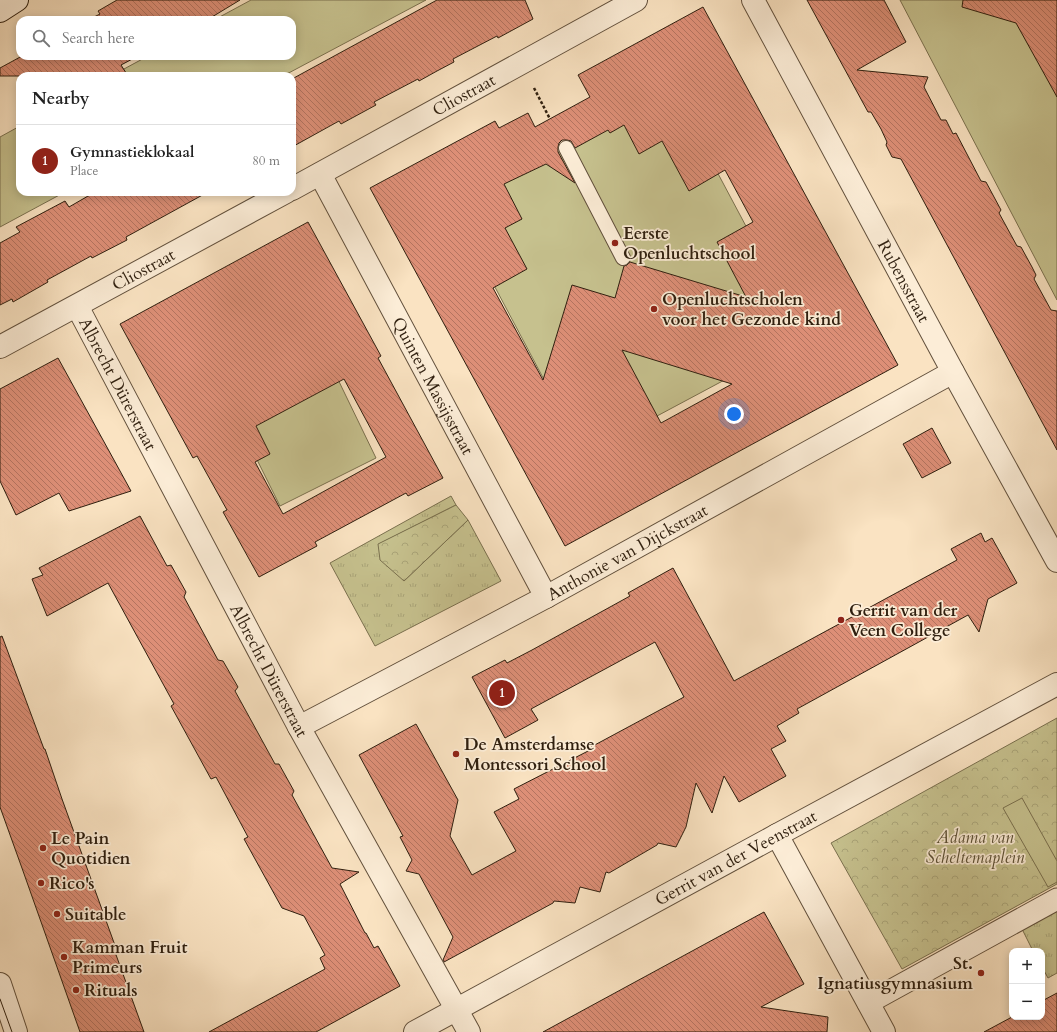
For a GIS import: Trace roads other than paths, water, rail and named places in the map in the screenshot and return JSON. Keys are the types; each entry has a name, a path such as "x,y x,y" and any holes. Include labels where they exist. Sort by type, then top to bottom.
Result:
{"street":[{"path":"0,10 17,0"},
{"name":"Cliostraat","path":"296,187 636,0"},
{"name":"Rubensstraat","path":"753,0 953,372 1057,561"},
{"name":"Quinten Massijsstraat","path":"320,174 546,597"},
{"name":"Cliostraat","path":"0,347 279,196"},
{"name":"Albrecht Dürerstraat","path":"77,306 299,728 469,1032"},
{"name":"Anthonie van Dijckstraat","path":"299,728 546,597 953,372"},
{"name":"Gerrit van der Veenstraat","path":"415,1032 777,834 1057,684"},
{"path":"777,834 884,1032"},
{"path":"868,1003 1057,899"},
{"path":"0,984 16,1032"}],"lane":[{"path":"566,148 623,258"}],"tram line":[{"path":"0,999 12,1032"}],"place":[{"name":"Eerste Openluchtschool","path":"615,243"},
{"name":"Openluchtscholen voor het Gezonde kind","path":"654,309"},
{"name":"Gerrit van der Veen College","path":"841,620"},
{"name":"Gymnastieklokaal","path":"502,693"},
{"name":"De Amsterdamse Montessori School","path":"456,754"},
{"name":"Le Pain Quotidien","path":"43,848"},
{"name":"Rico's","path":"41,883"},
{"name":"Suitable","path":"57,914"},
{"name":"Kamman Fruit Primeurs","path":"64,957"},
{"name":"St. Ignatiusgymnasium","path":"981,973"},
{"name":"Rituals","path":"76,990"}],"park label":[{"name":"Adama van Scheltemaplein","path":"975,847"}]}
